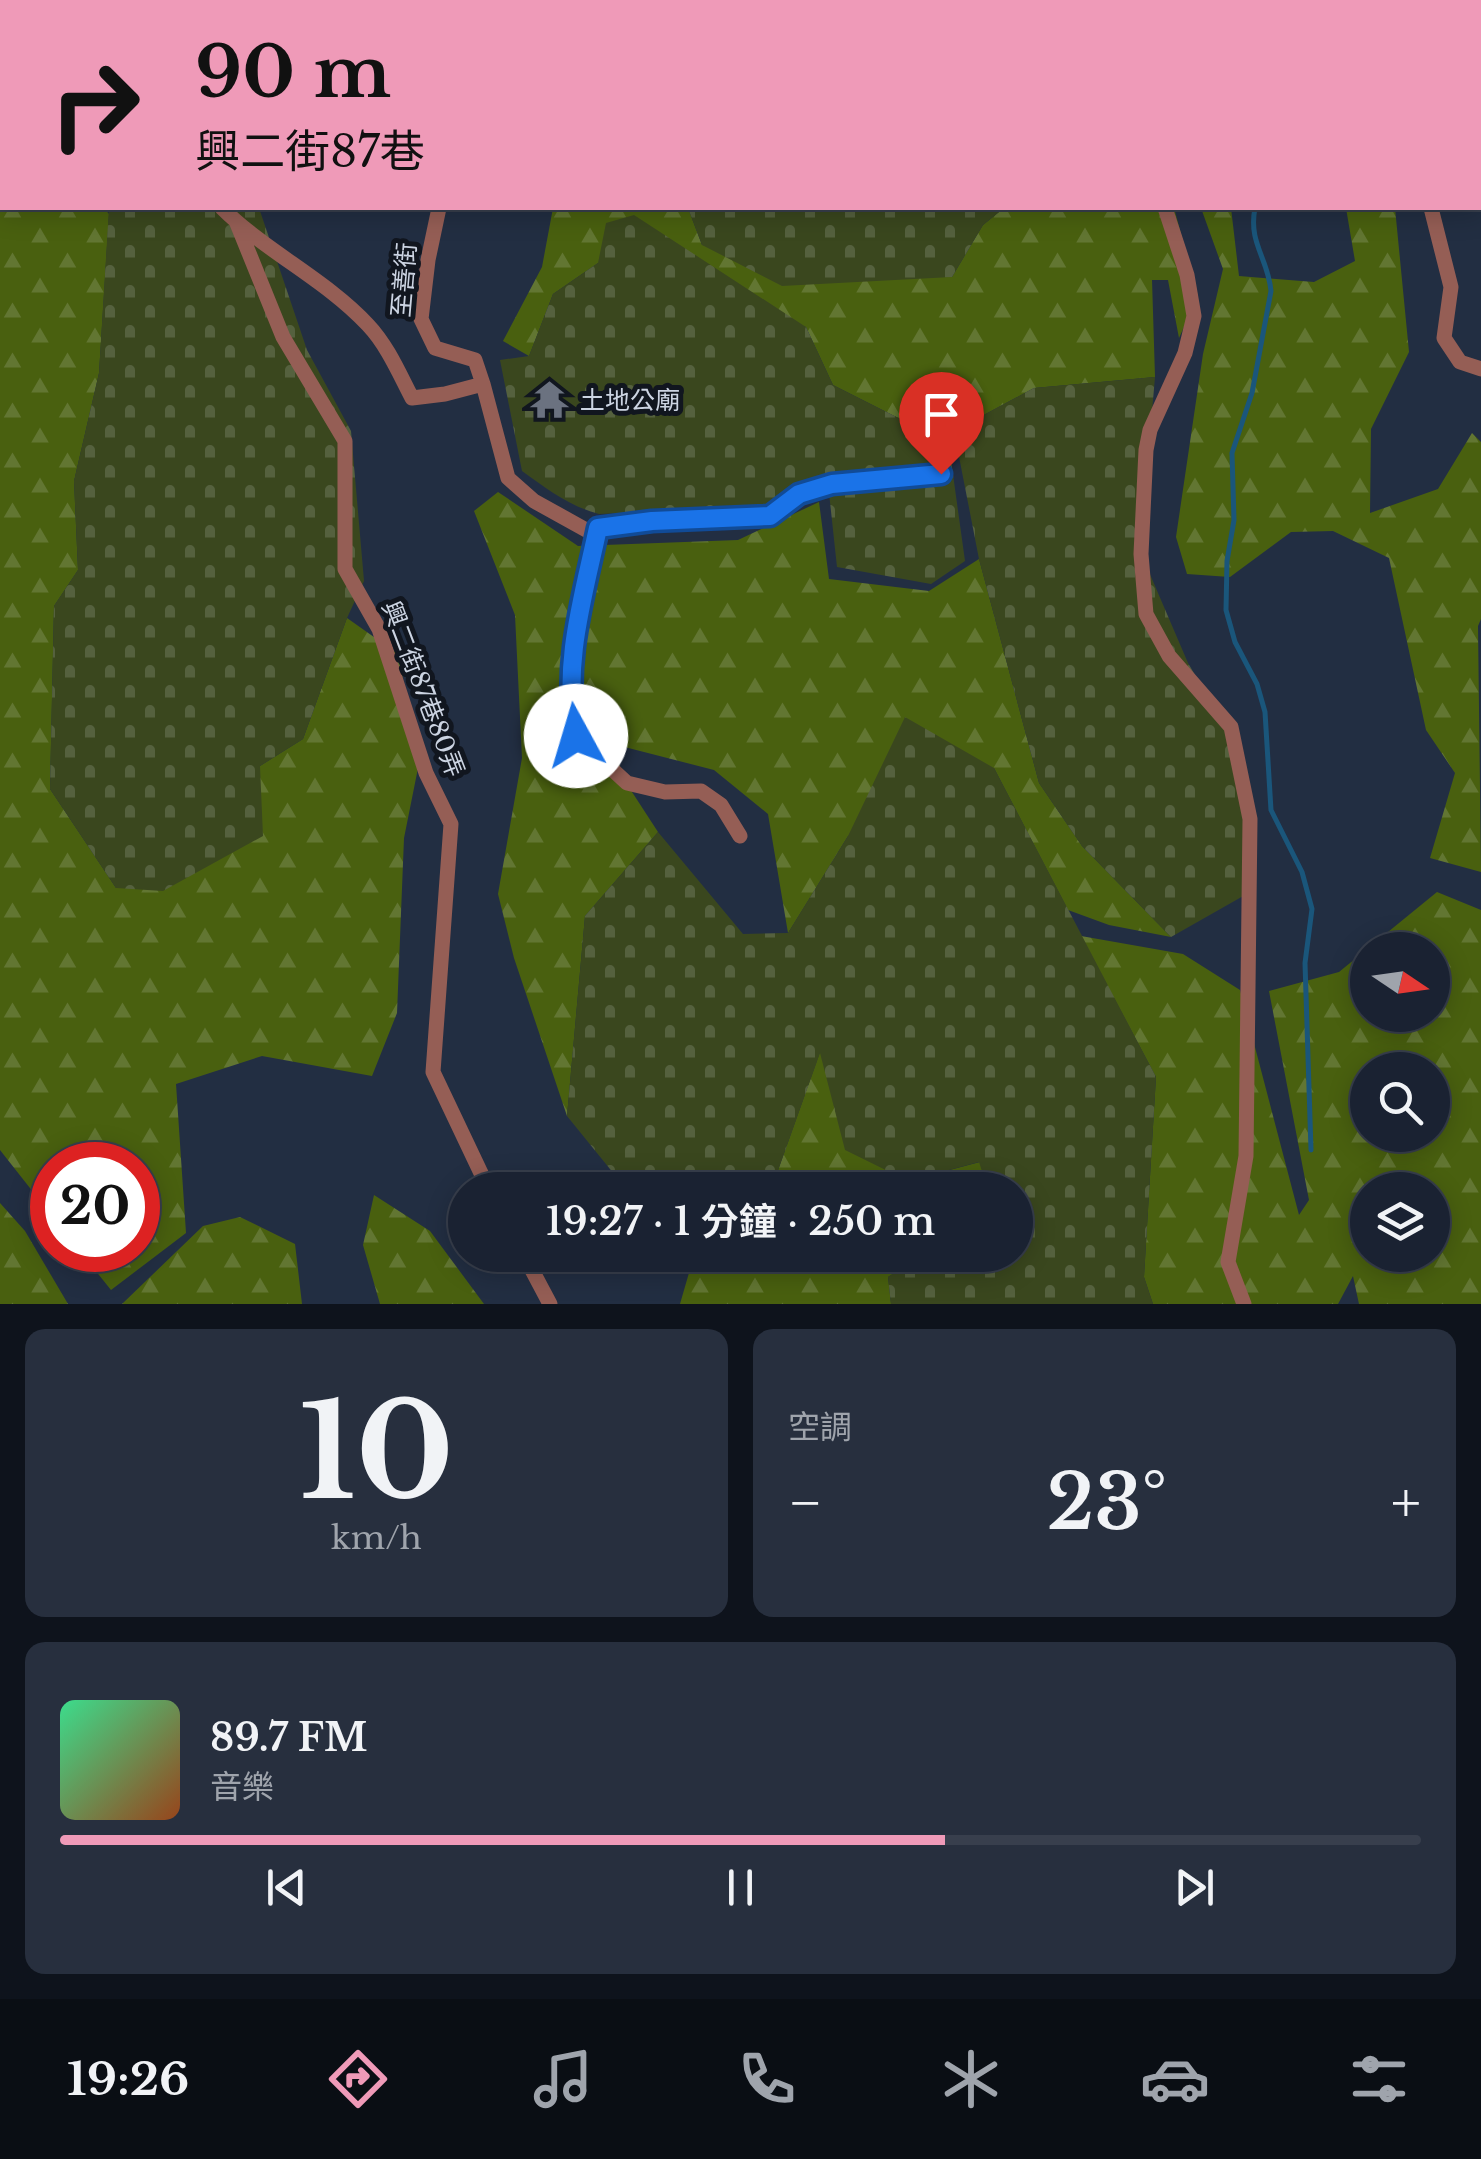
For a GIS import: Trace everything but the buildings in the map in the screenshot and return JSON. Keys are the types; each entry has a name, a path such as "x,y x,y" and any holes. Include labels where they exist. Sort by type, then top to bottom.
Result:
{"street":[{"path":"224,210 337,296 369,326 388,351 412,398 483,384 508,478 534,500 588,531 652,521 770,516 799,494 832,484 941,474"},
{"name":"至善街","path":"439,210 421,319 435,348 475,360 483,384"},
{"path":"1166,210 1188,274 1194,316 1185,353 1150,430 1146,450 1142,554 1146,614 1169,656 1231,727 1250,820 1246,1156 1228,1262 1244,1304"},
{"path":"1432,210 1451,287 1444,338 1460,362 1481,368"},
{"name":"興二街87巷80弄","path":"236,222 283,336 345,441 345,569 379,629 426,772 451,824 433,1072 480,1172"},
{"path":"598,528 570,653 570,706 576,736 627,783 665,792 701,791 721,805 740,836"},
{"path":"533,1272 550,1304"}],"green space":[{"path":"0,210 106,210 109,214 99,373 74,481 78,570 54,606 50,789 116,888 260,766 303,739 347,618 398,654 419,763 404,838 397,1013 372,1076 262,1056 176,1084 186,1233 160,1253 160,1142 30,1142 30,1188 0,1150"},
{"path":"109,210 260,210 307,350 351,431 364,581 303,739 260,766 263,836 163,891 116,888 50,789 54,606 78,570 74,481 99,373"},
{"path":"553,210 689,210 702,245 952,277 983,225 1002,210 1175,210 1198,296 1179,338 1168,280 1152,280 1155,377 1034,388 954,431 930,434 833,385 806,327 598,263 553,294 529,356 503,341 542,267"},
{"path":"689,210 1002,210 983,225 952,277 782,286 702,245"},
{"path":"1202,210 1231,210 1239,276 1314,282 1355,261 1346,210 1395,210 1409,352 1371,429 1370,513 1438,489 1472,433 1481,442 1481,872 1430,858 1455,773 1426,730 1389,558 1333,531 1291,532 1230,577 1187,574 1176,537 1203,354 1223,269"},
{"path":"634,215 806,327 833,385 930,434 950,453 965,561 931,584 837,567 827,474 761,507 599,514 568,502 522,471 500,360 529,356 553,294 598,263 606,223"},
{"path":"1155,377 1140,551 1188,663 1242,755 1252,891 1171,937 1082,846 1039,783 979,559 954,431 1034,388"},
{"path":"498,492 578,546 738,540 819,502 829,579 929,591 979,559 1039,783 1082,846 1171,937 1109,925 1068,910 994,768 848,836 788,933 768,814 714,770 609,743 632,792 658,832 585,916 567,1116 514,958 498,894 522,758 515,615 474,511"},
{"path":"905,717 994,768 1156,1077 1144,1277 1153,1304 891,1304 888,1277 896,1272 1033,1272 1033,1172 982,1172 979,1162 942,1172 890,1172 845,1150 820,1053 777,1172 612,1172 567,1116 585,916 658,832 743,934 788,933 848,836"},
{"path":"1437,892 1481,910 1481,1304 1359,1304 1353,1276 1338,1304 1153,1304 1144,1277 1156,1077 1081,936 1183,954 1240,990 1299,1215 1309,1200 1269,991 1339,972 1350,963 1350,1032 1450,1032 1450,932 1388,932"},
{"path":"820,1052 902,1172 777,1172"},
{"path":"980,1162 983,1172 942,1172"},
{"path":"374,1195 430,1231 448,1255 448,1272 460,1272 484,1304 380,1304 363,1245"},
{"path":"0,1203 30,1239 30,1272 49,1272 68,1304 0,1304"},
{"path":"240,1217 295,1244 302,1304 122,1304 155,1272 160,1272 160,1267 203,1226"},
{"path":"97,1272 135,1272 111,1290"},
{"path":"689,1272 896,1272 888,1277 891,1304 680,1304"}],"waterway":[{"path":"1255,210 1254,231 1271,291 1252,393 1232,453 1234,520 1227,561 1226,610 1235,642 1257,684 1265,712 1271,810 1302,872 1312,909 1305,963 1311,1150"}],"place":[{"name":"土地公廟","path":"550,400"}],"route":[{"path":"576,736 570,706 570,653 598,528 652,521 770,516 799,494 832,484 941,474"}]}
